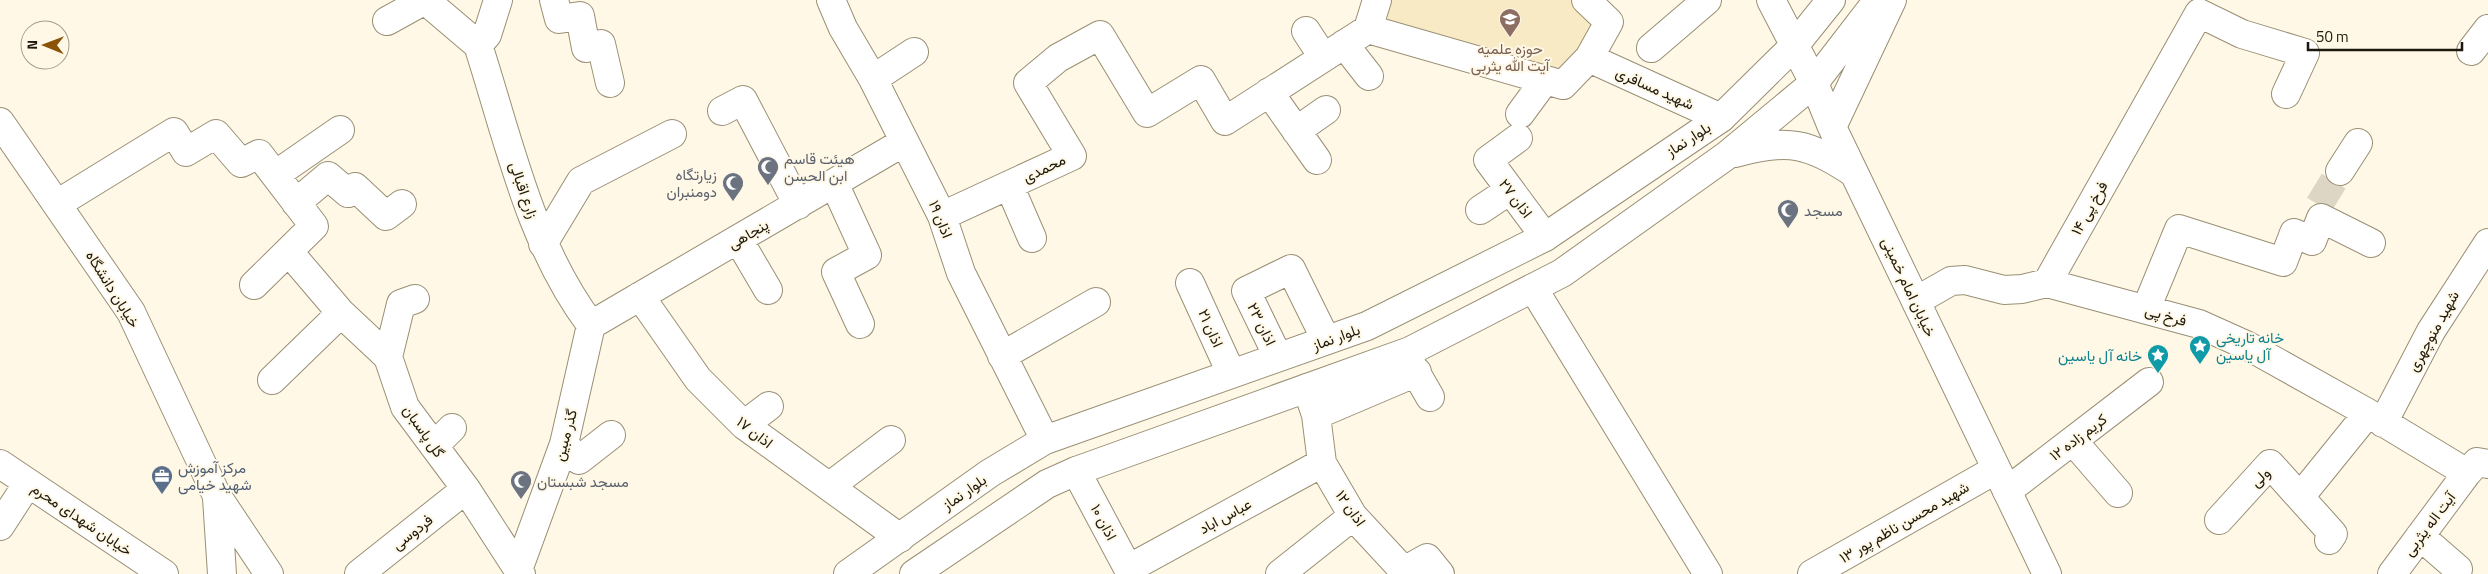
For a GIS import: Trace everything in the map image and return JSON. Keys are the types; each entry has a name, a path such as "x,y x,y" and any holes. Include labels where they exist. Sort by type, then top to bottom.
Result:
{"street":[{"path":"386,21 425,0 478,46 487,35 498,0"},
{"path":"554,0 559,19 580,16 586,48 601,44 610,83"},
{"name":"اذان ۱۹","path":"831,0 842,28 873,79 942,216 961,273 1044,440"},
{"path":"1318,160 1269,92 1368,29 1377,0"},
{"path":"1368,29 1563,85 1589,58 1609,22 1586,0"},
{"path":"1651,48 1707,0"},
{"name":"بلوار نماز","path":"848,574 990,474 1044,440 1367,326 1545,237 1721,118 1794,46 1831,0"},
{"path":"1316,416 1411,363 1533,288 1562,273 1726,156 1814,83 1878,0"},
{"path":"1832,127 1892,0"},
{"name":"خیابان امام خمینی","path":"1780,2 1794,46 1814,83 1832,127 2047,574"},
{"name":"فرخ پی ۱۴","path":"2047,283 2199,13 2242,34 2305,53 2286,94"},
{"path":"2471,51 2488,29"},
{"path":"1306,31 1369,76"},
{"name":"محمدی","path":"942,216 1072,156 1028,83 1058,58 1100,35 1147,113 1201,80 1225,121 1269,92"},
{"name":"زارع اقبالی","path":"478,46 517,208 542,244 570,296 591,325"},
{"path":"873,79 914,52"},
{"name":"شهید مسافری","path":"1589,58 1721,118"},
{"name":"اذان ۲۷","path":"1545,80 1519,126 1488,160 1545,237"},
{"path":"722,111 743,100 798,205"},
{"path":"1296,131 1326,110"},
{"name":"خیابان دانشگاه","path":"0,122 131,312 217,496"},
{"path":"275,175 340,130"},
{"path":"57,204 174,132 186,152 216,134 241,163 259,154 314,226 254,285"},
{"path":"542,244 581,181 672,134"},
{"name":"پنجاهی","path":"591,325 904,142"},
{"path":"2340,171 2358,143"},
{"path":"1726,156 1775,144 1795,145 1814,150 1854,173"},
{"path":"1674,148 1694,179"},
{"path":"296,203 328,176 348,193 355,187 386,216 402,204"},
{"path":"834,183 867,256 836,272 860,324"},
{"path":"1008,185 1032,238"},
{"path":"1480,210 1510,190"},
{"path":"2146,309 2179,229 2283,262 2294,233 2312,241 2320,212 2371,243"},
{"path":"738,239 768,290"},
{"name":"شهید منوچهری","path":"2375,418 2488,242"},
{"name":"گل پاسبان","path":"289,252 341,313 388,357 405,407 443,437 466,489 520,572"},
{"name":"اذان ۲۳","path":"1278,357 1246,291 1291,269 1326,340"},
{"path":"1916,301 1951,281 1965,280 2004,290 2022,289 2047,283"},
{"name":"اذان ۲۱","path":"1190,283 1231,374"},
{"name":"فرخ پی","path":"2047,283 2199,324 2248,346 2375,418 2477,469"},
{"path":"1533,288 1708,574"},
{"name":"اذان ۱۷","path":"640,296 698,379 744,425 900,538"},
{"path":"388,357 401,304 415,299"},
{"path":"1002,356 1096,302"},
{"path":"272,380 341,313"},
{"name":"گذر مبین","path":"520,572 564,444 591,325"},
{"path":"914,574 1047,484 1076,471 1307,388 1411,363"},
{"path":"1411,363 1430,397"},
{"name":"کریم زاده ۱۲","path":"2001,480 2073,441 2149,382"},
{"name":"اذان ۱۲","path":"1307,388 1316,416 1322,463 1353,516 1404,571 1427,558 1440,574"},
{"path":"744,425 769,406"},
{"path":"2300,497 2375,418"},
{"path":"564,444 578,460 611,435"},
{"path":"830,486 891,440"},
{"path":"2073,441 2118,493"},
{"name":"عباس اباد","path":"1129,571 1322,463"},
{"name":"خیابان شهدای محرم","path":"0,464 164,574"},
{"name":"ولی","path":"2219,520 2270,464 2333,534 2329,540"},
{"name":"آیت اله یثربی","path":"2392,574 2420,536 2477,469"},
{"name":"اذان ۱۰","path":"1076,471 1129,571"},
{"name":"شهید محسن ناظم پور ۱۳","path":"1812,574 2001,480"},
{"path":"0,526 28,483"},
{"name":"فردوسی","path":"359,574 466,489"},
{"path":"217,496 222,574"},
{"path":"217,496 269,574"},
{"path":"1280,574 1353,516"},
{"path":"2420,536 2458,569"}],"shaded area":[{"name":"حوزه علمیه آیت الله یثربی","path":"1386,0 1574,0 1597,23 1583,53 1560,75 1379,24"}],"tunnel":[{"path":"2319,205 2340,171"}],"place":[{"name":"حوزه علمیه آیت الله یثربی","path":"1510,38"},
{"name":"هیئت قاسم ابن الحسن","path":"768,186"},
{"name":"زیارتگاه دومنبران","path":"733,202"},
{"name":"مسجد","path":"1788,229"},
{"name":"خانه تاریخی آل یاسین","path":"2200,365"},
{"name":"خانه آل یاسین","path":"2158,374"},
{"name":"مرکز آموزش شهید خیامی","path":"162,495"},
{"name":"مسجد شبستان","path":"521,500"}]}
